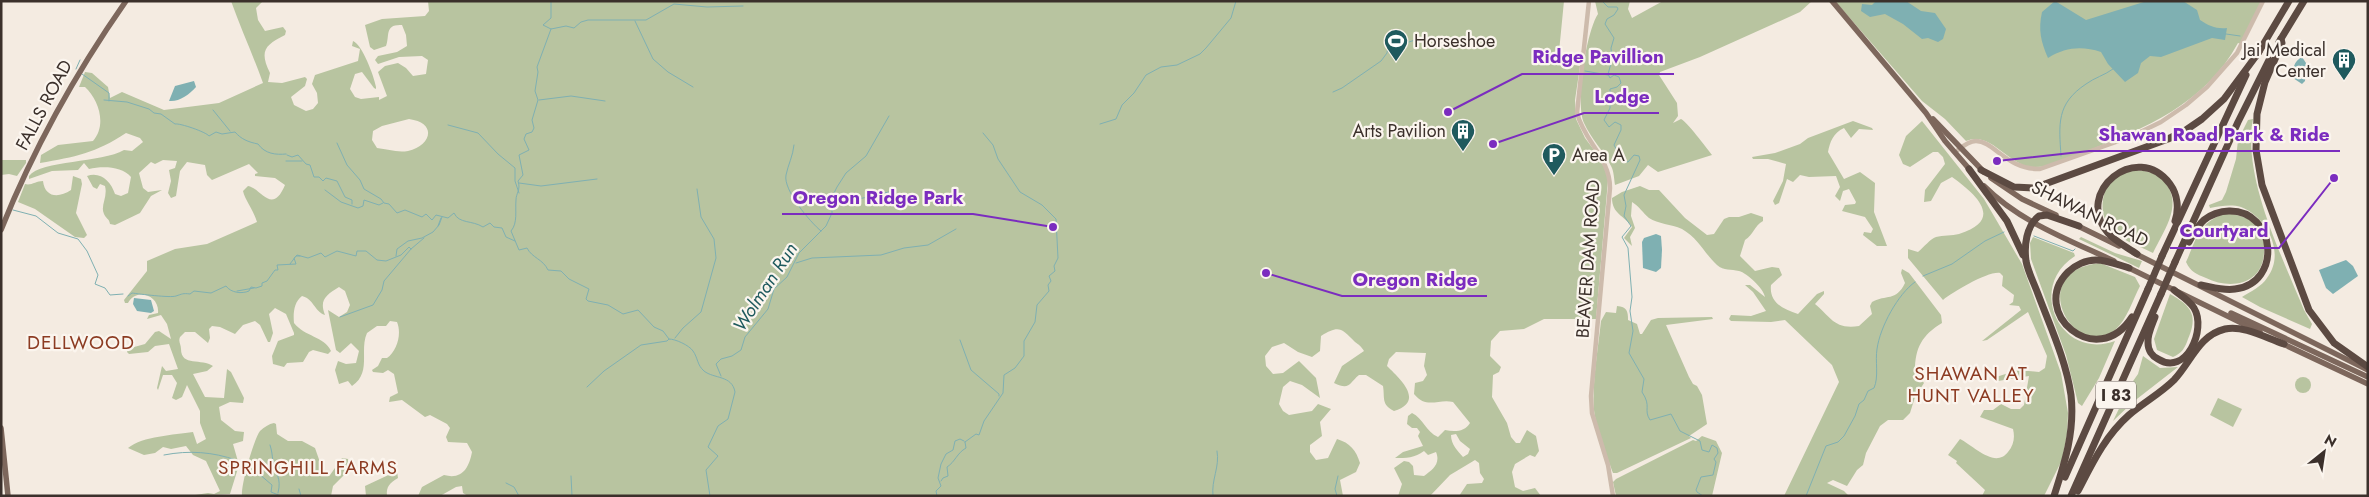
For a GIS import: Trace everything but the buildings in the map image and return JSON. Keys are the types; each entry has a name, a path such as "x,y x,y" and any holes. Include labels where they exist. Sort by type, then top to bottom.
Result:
{"highway":[{"name":"I 83","path":"2055,496 2229,110 2259,52 2289,1"},
{"name":"I 83","path":"2071,496 2163,295 2247,102 2304,1"},
{"path":"2281,39 2282,43 2265,82 2257,114 2256,150 2262,185 2309,310 2334,343 2368,369"},
{"path":"1981,170 2014,187 2034,188 2168,140 2194,125 2214,109 2232,90 2259,52"},
{"path":"2189,242 2222,157"},
{"path":"2137,254 2109,234 2101,222 2098,212 2099,200 2105,185 2116,174 2130,168 2140,168 2156,172 2165,178 2174,191 2177,213 2164,253"},
{"path":"1969,169 2007,221 2026,264 2064,365 2072,417 2070,443 2055,496"},
{"path":"2177,263 2204,220 2224,212 2235,212 2249,216 2257,222 2266,236 2268,247 2267,263 2262,273 2250,284 2229,290 2201,285"},
{"path":"2026,264 2026,243 2032,222 2043,215 2079,226"},
{"path":"2129,268 2094,260 2075,266 2063,278 2058,287 2057,299 2060,315 2065,324 2076,334 2091,339 2102,339 2124,328 2143,299"},
{"path":"2163,295 2148,340 2152,354 2163,362 2174,362 2182,359 2190,350 2197,334 2198,321 2191,304 2174,290"},
{"path":"2077,494 2155,317"},
{"path":"2077,494 2096,455 2114,430 2128,416 2173,381 2208,337 2226,329 2240,329 2284,344"}],"main road":[{"name":"FALLS ROAD","path":"1,230 27,168 73,80 126,1"},
{"name":"SHAWAN ROAD","path":"1832,1 1926,113 1960,149 1981,170 2022,199 2201,285 2368,369"},
{"name":"SHAWAN ROAD","path":"1926,113 1941,135 1969,169 1993,194 2032,222 2368,384"},
{"name":"SHAWAN ROAD","path":"1941,135 1960,149 1969,169"},
{"path":"2194,299 2243,318 2368,377"},
{"path":"1,428 8,496"}],"street":[{"name":"BEAVER DAM ROAD","path":"1589,1 1577,113 1584,130 1607,167 1610,188 1591,404 1608,465 1613,496"},
{"path":"1960,149 1972,142 1981,142 2013,164 2025,168 2040,169 2148,129 2186,105 2221,73 2241,48 2263,1"}],"green space":[{"path":"231,1 263,1 256,8 258,20 265,31 283,27 286,31 285,35 266,49 265,59 270,73 268,82 282,83 305,77 307,79 305,86 291,97 294,105 306,111 313,109 318,103 317,93 312,84 315,75 358,61 360,49 352,46 353,41 356,43 364,54 376,87 376,89 374,88 362,72 355,74 350,89 355,97 361,99 379,97 379,100 387,96 378,72 385,66 398,63 413,76 426,74 428,60 422,56 399,57 378,64 375,60 378,56 397,52 407,46 406,35 402,25 392,26 386,46 374,50 370,47 365,25 382,19 425,16 429,11 428,1 1564,1 1558,62 1580,66 1575,100 1576,119 1585,138 1603,162 1608,180 1596,319 1544,319 1524,329 1500,331 1491,341 1490,356 1501,367 1499,372 1493,375 1492,397 1507,423 1511,437 1516,443 1520,443 1527,430 1536,436 1539,451 1535,457 1530,455 1515,464 1512,472 1515,487 1523,491 1535,488 1541,496 1459,496 1467,484 1482,483 1484,479 1480,473 1479,463 1475,460 1450,475 1430,496 1398,496 1402,484 1394,468 1404,461 1409,462 1413,466 1414,475 1424,476 1437,463 1436,452 1428,455 1424,451 1407,458 1395,458 1403,452 1423,446 1418,436 1420,432 1417,428 1412,428 1407,424 1408,416 1412,413 1416,415 1430,432 1438,437 1445,430 1459,431 1470,423 1453,402 1428,403 1419,399 1414,394 1415,383 1423,381 1427,375 1424,366 1426,353 1396,352 1389,359 1387,366 1403,383 1409,396 1408,401 1403,407 1394,411 1385,403 1383,386 1366,375 1359,375 1346,386 1334,383 1342,366 1364,351 1343,331 1336,329 1321,336 1320,351 1312,357 1298,352 1284,343 1272,347 1265,356 1266,366 1273,374 1283,373 1299,361 1316,378 1320,398 1302,385 1290,381 1283,387 1279,404 1283,411 1289,415 1312,411 1318,404 1331,409 1320,422 1322,436 1310,445 1310,452 1316,460 1328,458 1337,439 1349,445 1357,454 1360,463 1356,472 1340,480 1343,496 468,496 463,493 462,486 456,487 440,496 418,496 422,487 444,475 456,476 464,471 467,468 472,452 467,443 448,442 446,437 450,428 447,424 430,415 425,417 402,400 389,402 390,397 398,393 394,374 388,370 383,373 373,372 372,370 378,366 382,358 387,358 391,355 396,347 399,337 397,322 390,321 386,326 377,326 367,333 362,374 352,386 348,381 339,384 335,370 338,361 346,364 356,363 359,351 351,343 340,353 336,350 328,310 339,317 347,312 350,305 345,291 339,287 330,293 323,302 325,315 318,311 306,298 302,296 299,298 294,312 294,323 298,328 324,342 331,351 328,354 313,350 309,352 303,362 287,363 284,367 273,364 272,356 278,341 294,335 286,314 275,308 269,314 273,333 270,342 268,342 260,325 255,321 243,325 235,334 220,327 212,326 209,329 210,338 208,343 195,332 185,332 180,337 179,342 184,358 213,366 207,371 193,374 205,397 224,398 227,369 231,372 244,398 243,403 230,402 219,407 221,420 235,431 244,432 243,441 233,444 239,465 230,494 189,496 214,494 220,491 206,461 193,455 186,446 171,449 163,447 155,453 144,455 128,448 150,438 193,432 197,444 206,439 200,423 200,411 187,385 182,397 176,400 172,398 177,383 172,375 163,375 158,390 157,388 162,366 166,371 178,369 169,344 155,346 148,352 129,354 127,352 127,349 145,344 155,332 159,331 171,339 167,324 161,315 147,319 149,315 158,313 158,307 147,295 136,295 128,303 125,303 124,300 147,271 147,261 175,249 207,244 257,222 243,191 248,186 266,198 276,199 285,185 275,178 255,176 258,173 249,164 212,180 207,175 205,165 187,162 180,171 176,196 171,198 168,193 171,181 169,170 175,168 177,161 163,160 155,164 151,162 139,173 143,188 148,192 162,190 151,196 140,213 115,225 110,224 103,211 106,194 105,186 100,184 97,189 93,187 87,176 101,176 108,181 115,194 121,196 128,193 131,177 127,173 106,167 89,169 84,163 78,170 52,171 29,179 29,176 46,167 102,157 124,150 132,151 143,142 140,138 126,133 95,150 64,159 40,163 41,155 58,145 93,141 97,135 100,128 100,113 90,92 85,87 79,87 85,72 92,73 108,87 110,98 122,92 164,110 219,103 263,83","holes":["409,119 418,121 427,130 428,135 422,144 408,151 377,148 372,140 373,131 382,126","1456,434 1460,441 1470,449 1468,454 1463,457 1452,442 1451,435"]},
{"path":"1595,1 1630,1 1628,9 1632,18 1663,1 1812,1 1800,12 1700,57 1660,72 1659,75 1677,103 1678,116 1673,123 1681,119 1684,121 1712,155 1658,172 1648,165 1639,176 1615,185 1612,168 1587,129 1582,114 1581,85 1583,68 1589,36 1598,14"},
{"path":"1835,1 2260,1 2260,4 2241,44 2238,43 2225,64 2191,98 2172,111 2129,134 2059,162 2033,167 2016,161 1984,140 1966,141 1945,119 1922,101"},
{"path":"2253,119 2251,142 2253,166 2259,191 2275,241 2304,310 2312,324 2310,329 2242,297 2262,284 2272,268 2275,258 2271,237 2259,219 2241,207 2230,205 2210,208 2209,205 2222,200 2236,159 2238,140 2248,120"},
{"path":"1853,121 1873,130 1859,129 1851,138 1844,128 1837,132 1833,138 1828,152 1844,179 1860,172 1875,183 1874,212 1887,246 1877,246 1863,235 1864,232 1871,233 1873,229 1865,217 1842,211 1845,205 1855,204 1856,202 1849,189 1843,191 1840,201 1835,196 1840,187 1836,176 1809,177 1800,175 1793,182 1787,179 1779,203 1775,205 1773,201 1783,181 1786,164 1768,159 1753,159 1752,157 1775,153"},
{"path":"1922,121 1984,199 2022,264 2061,373 2068,413 2067,434 2062,460 2044,496 1982,496 1985,490 1956,463 1957,461 1948,455 1960,439 1991,457 2003,457 2008,452 2014,441 2013,429 1980,417 1984,410 1993,410 2001,404 2011,409 2020,409 2024,405 2029,376 1998,381 1993,380 1993,378 2018,370 2039,372 2045,368 2047,356 2028,312 1987,340 1982,341 2021,310 2019,306 2009,305 2013,302 2014,295 2002,286 2003,276 2000,273 1987,275 1962,287 1943,300 1908,258 1908,249 1918,252 1936,237 1959,234 1973,228 1981,222 1983,214 1982,207 1977,199 1952,177 1941,183 1931,201 1924,202 1925,190 1945,164 1943,157 1938,152 1933,152 1910,167 1903,164 1899,155 1906,136"},
{"path":"1,160 26,160 26,163 17,176 1,175"},
{"path":"2130,170 2146,171 2155,174 2163,180 2171,193 2172,211 2166,228 2153,253 2115,233 2110,228 2104,214 2103,199 2108,186 2118,176"},
{"path":"73,176 81,179 82,184 76,213 87,235 84,238 75,237 35,209 18,202 25,184 43,181 47,191 57,195 71,190"},
{"path":"1640,186 1649,190 1659,190 1685,218 1707,235 1714,234 1724,219 1729,217 1739,217 1751,213 1763,217 1763,221 1745,240 1740,256 1755,271 1772,267 1779,268 1782,275 1771,285 1771,291 1775,301 1787,310 1798,314 1817,294 1824,291 1824,294 1815,304 1838,324 1851,327 1859,326 1872,314 1870,306 1872,302 1894,295 1902,289 1905,283 1901,273 1902,269 1909,273 1941,315 1942,323 1929,332 1921,343 1916,355 1915,371 1924,383 1915,397 1910,413 1903,420 1888,420 1880,426 1866,453 1863,465 1857,470 1847,486 1833,480 1827,483 1844,491 1849,496 1784,496 1839,382 1832,365 1785,320 1771,322 1731,321 1729,319 1731,315 1751,316 1766,311 1753,292 1745,285 1750,285 1765,297 1758,286 1742,272 1720,267 1682,229 1649,218 1632,202 1631,216 1635,228 1630,237 1632,246 1624,238 1632,227 1616,211 1612,198 1622,192"},
{"path":"2226,213 2243,217 2255,223 2260,229 2264,242 2262,263 2258,272 2252,278 2235,284 2215,282 2199,275 2186,262 2196,238 2204,226 2216,217"},
{"path":"2033,237 2074,253 2075,256 2060,269 2053,285 2052,302 2056,318 2065,331 2079,341 2095,344 2115,341 2099,378 2082,406 2078,403 2066,355 2031,259 2030,243"},
{"path":"2081,237 2115,253 2142,261 2139,268 2079,239"},
{"path":"2100,263 2135,277 2140,286 2119,326 2115,330 2099,337 2085,335 2072,325 2063,312 2060,296 2064,281 2077,270"},
{"path":"2170,294 2188,307 2192,318 2191,331 2186,345 2181,352 2173,357 2157,350 2154,339"},
{"path":"1617,306 1623,307 1626,310 1628,320 1637,324 1640,334 1642,334 1651,320 1658,318 1712,317 1713,319 1666,325 1689,377 1702,395 1707,424 1689,436 1691,438 1617,473 1613,473 1595,416 1594,388 1601,321 1606,312 1616,313"},
{"path":"2143,356 2160,368 2178,367 2133,402 2113,421 2138,374"},
{"path":"2303,377 2309,379 2311,385 2309,391 2303,393 2297,391 2295,385 2297,379"},
{"path":"2218,398 2242,409 2233,427 2210,415"},
{"path":"274,423 276,424 277,434 288,441 302,441 315,448 322,468 330,475 342,458 348,459 348,471 333,486 331,496 242,496 251,452 257,436 263,428"},
{"path":"1702,436 1716,441 1722,453 1712,496 1616,496 1613,482 1616,479 1693,440 1696,441"},
{"path":"397,471 398,478 389,485 387,496 366,496 365,486"}],"water":[{"path":"1876,1 1906,1 1921,11 1935,13 1946,29 1943,39 1938,42 1928,38 1922,39 1903,24 1885,14 1870,17 1861,11 1862,4 1872,5"},
{"path":"2055,1 2086,20 2147,1 2183,1 2197,10 2200,20 2203,22 2216,27 2227,28 2225,40 2212,38 2161,57 2150,56 2141,63 2138,73 2125,82 2108,64 2101,52 2081,48 2061,52 2048,58 2041,36 2040,25 2042,12"},
{"path":"2302,57 2306,63 2305,81 2302,84 2293,78 2293,68 2295,63"},
{"path":"194,81 196,87 190,93 180,99 169,101 175,86"},
{"path":"1656,234 1661,236 1662,250 1661,268 1656,272 1643,268 1642,242 1644,238"},
{"path":"2346,260 2353,266 2358,276 2333,294 2326,288 2319,270"},
{"path":"134,298 151,300 154,311 151,313 137,311 133,304"}],"waterway":[{"path":"551,1 551,18 543,25 551,29 566,26 574,28 581,22 588,20 646,20 674,4 707,7 743,6"},
{"path":"1100,124 1116,119 1122,105 1134,93 1146,75 1161,67 1177,65 1200,54 1231,18 1236,1"},
{"path":"1602,1 1608,7 1617,7 1618,9 1614,15 1607,19 1605,24 1614,38 1611,48 1612,60 1608,74 1610,78 1614,75 1619,77 1621,83 1617,87 1610,89 1610,108 1604,120 1609,127 1615,122 1621,125 1621,130 1614,145 1623,161 1628,162 1634,155 1639,156 1640,160 1624,195 1626,206 1624,216 1631,226 1622,237 1628,248 1632,297 1630,311 1633,331 1629,353 1644,379 1642,392 1645,397 1650,420 1671,414 1680,431 1700,441 1702,450 1709,452 1712,445 1717,448 1718,453 1714,459 1716,462 1713,475 1701,477 1696,490 1703,496"},
{"path":"635,21 653,59 668,72 693,87"},
{"path":"551,29 537,67 535,91 538,100 532,120 534,128 532,132 526,134 524,139 529,150 519,155 523,175 518,181 515,220 511,231 519,250 527,248 548,270 561,271 569,279 589,289 586,299 588,301 608,305 623,314 638,310 654,327 663,331 669,339"},
{"path":"2226,34 2240,36"},
{"path":"1333,92 1342,88 1381,61 1387,53 1388,47 1398,41 1406,43 1415,40 1422,41"},
{"path":"76,69 80,60"},
{"path":"2061,156 2060,124 2064,107 2076,92 2089,82 2113,69"},
{"path":"1585,71 1608,75"},
{"path":"82,74 109,93 109,101"},
{"path":"539,100 571,96 605,101"},
{"path":"104,100 127,102 149,109 154,113 161,114 175,124 193,128 209,136 216,132 222,134 235,132 245,140 258,144 267,152 286,154"},
{"path":"213,110 230,131"},
{"name":"Wolman Run","path":"721,376 716,364 721,359 732,356 741,350 745,337 768,309 774,289 787,277 799,253 826,226 832,213 832,197 837,187 846,173 866,156 889,116"},
{"path":"448,125 478,133 498,154 515,168 515,181 519,193"},
{"path":"965,442 976,434 979,435 984,421 1003,393 1004,375 1015,368 1024,356 1024,341 1035,322 1037,305 1049,291 1048,285 1051,281 1049,276 1055,271 1054,266 1058,258 1056,219 1042,205 1020,192 998,159 993,145 983,133"},
{"path":"337,143 347,165 360,180 364,189 381,199 384,203 389,204 397,213 405,210 422,217 426,214 432,220 436,215 448,218 454,213 459,219 483,227 490,223 494,227 502,228 506,237 515,241"},
{"path":"794,145 786,181 798,205 810,221 821,231"},
{"path":"287,155 292,157 298,155 306,164 310,165 314,177 319,177 323,181 326,178 337,181 345,197 352,200 352,204"},
{"path":"286,161 302,161"},
{"path":"519,183 541,186 597,179"},
{"path":"675,338 701,312 716,258 714,239 701,217 697,189"},
{"path":"325,190 341,202 358,208 363,206 364,200 379,205 383,203"},
{"path":"833,205 893,191"},
{"path":"13,210 36,216 58,233 78,239 87,251 98,275 95,284 105,288 110,295 123,294"},
{"path":"396,256 397,249 408,241 422,238 433,232 439,225 442,217"},
{"path":"438,226 441,218"},
{"path":"796,263 812,258 881,255 904,248 928,245 956,229"},
{"path":"1923,276 1952,264 1985,241 2004,232"},
{"path":"2034,236 2073,251 2075,249"},
{"path":"340,317 373,305 382,290 384,281 411,249 424,238"},
{"path":"128,296 132,293 168,297 190,294 194,291 211,293 226,286 234,291 243,292 249,291 251,287 262,286 262,283 267,281 275,270 278,270 277,265 296,264 294,258 297,255 308,258 321,253 325,257 337,251 356,256 357,251 366,251 377,260 386,261 401,255 409,247 411,249"},
{"path":"290,264 296,256 300,256"},
{"path":"1806,496 1826,446 1838,442 1844,436 1859,404 1864,400 1868,391 1874,388 1877,349 1882,331 1902,294 1915,282"},
{"path":"237,291 254,288"},
{"path":"587,387 604,371 641,345 667,341 669,339 682,343 691,349 700,366 708,374 727,380 735,392 728,419 718,426 708,447 718,456 706,470 710,496"},
{"path":"960,340 971,370 999,396"},
{"path":"937,496 936,491 941,486 938,478 941,464 946,454 953,450 955,441 960,439 964,441"},
{"path":"941,481 948,476 947,467 966,448 965,442"},
{"path":"270,445 279,480 278,493"},
{"path":"1213,496 1213,484 1218,457 1217,451"},
{"path":"164,455 201,453 219,455 236,460"},
{"path":"252,468 272,485 271,492 281,496"},
{"path":"571,476 572,496"},
{"path":"1337,496 1335,489 1338,476"},
{"path":"506,483 514,487 519,496"},
{"path":"299,489 301,496"}],"place":[{"name":"Horseshoe","path":"1396,62"},
{"name":"Jai Medical Center","path":"2344,81"},
{"name":"Ridge Pavillion","path":"1448,112"},
{"name":"Lodge","path":"1493,144"},
{"name":"Arts Pavilion","path":"1463,152"},
{"name":"Shawan Road Park & Ride","path":"1997,161"},
{"name":"Area A","path":"1554,176"},
{"name":"Courtyard","path":"2334,178"},
{"name":"Oregon Ridge Park","path":"1053,227"},
{"name":"Oregon Ridge","path":"1266,273"}],"district":[{"name":"DELLWOOD","path":"81,342"},
{"name":"SHAWAN AT HUNT VALLEY","path":"1971,384"},
{"name":"SPRINGHILL FARMS","path":"308,467"}]}
